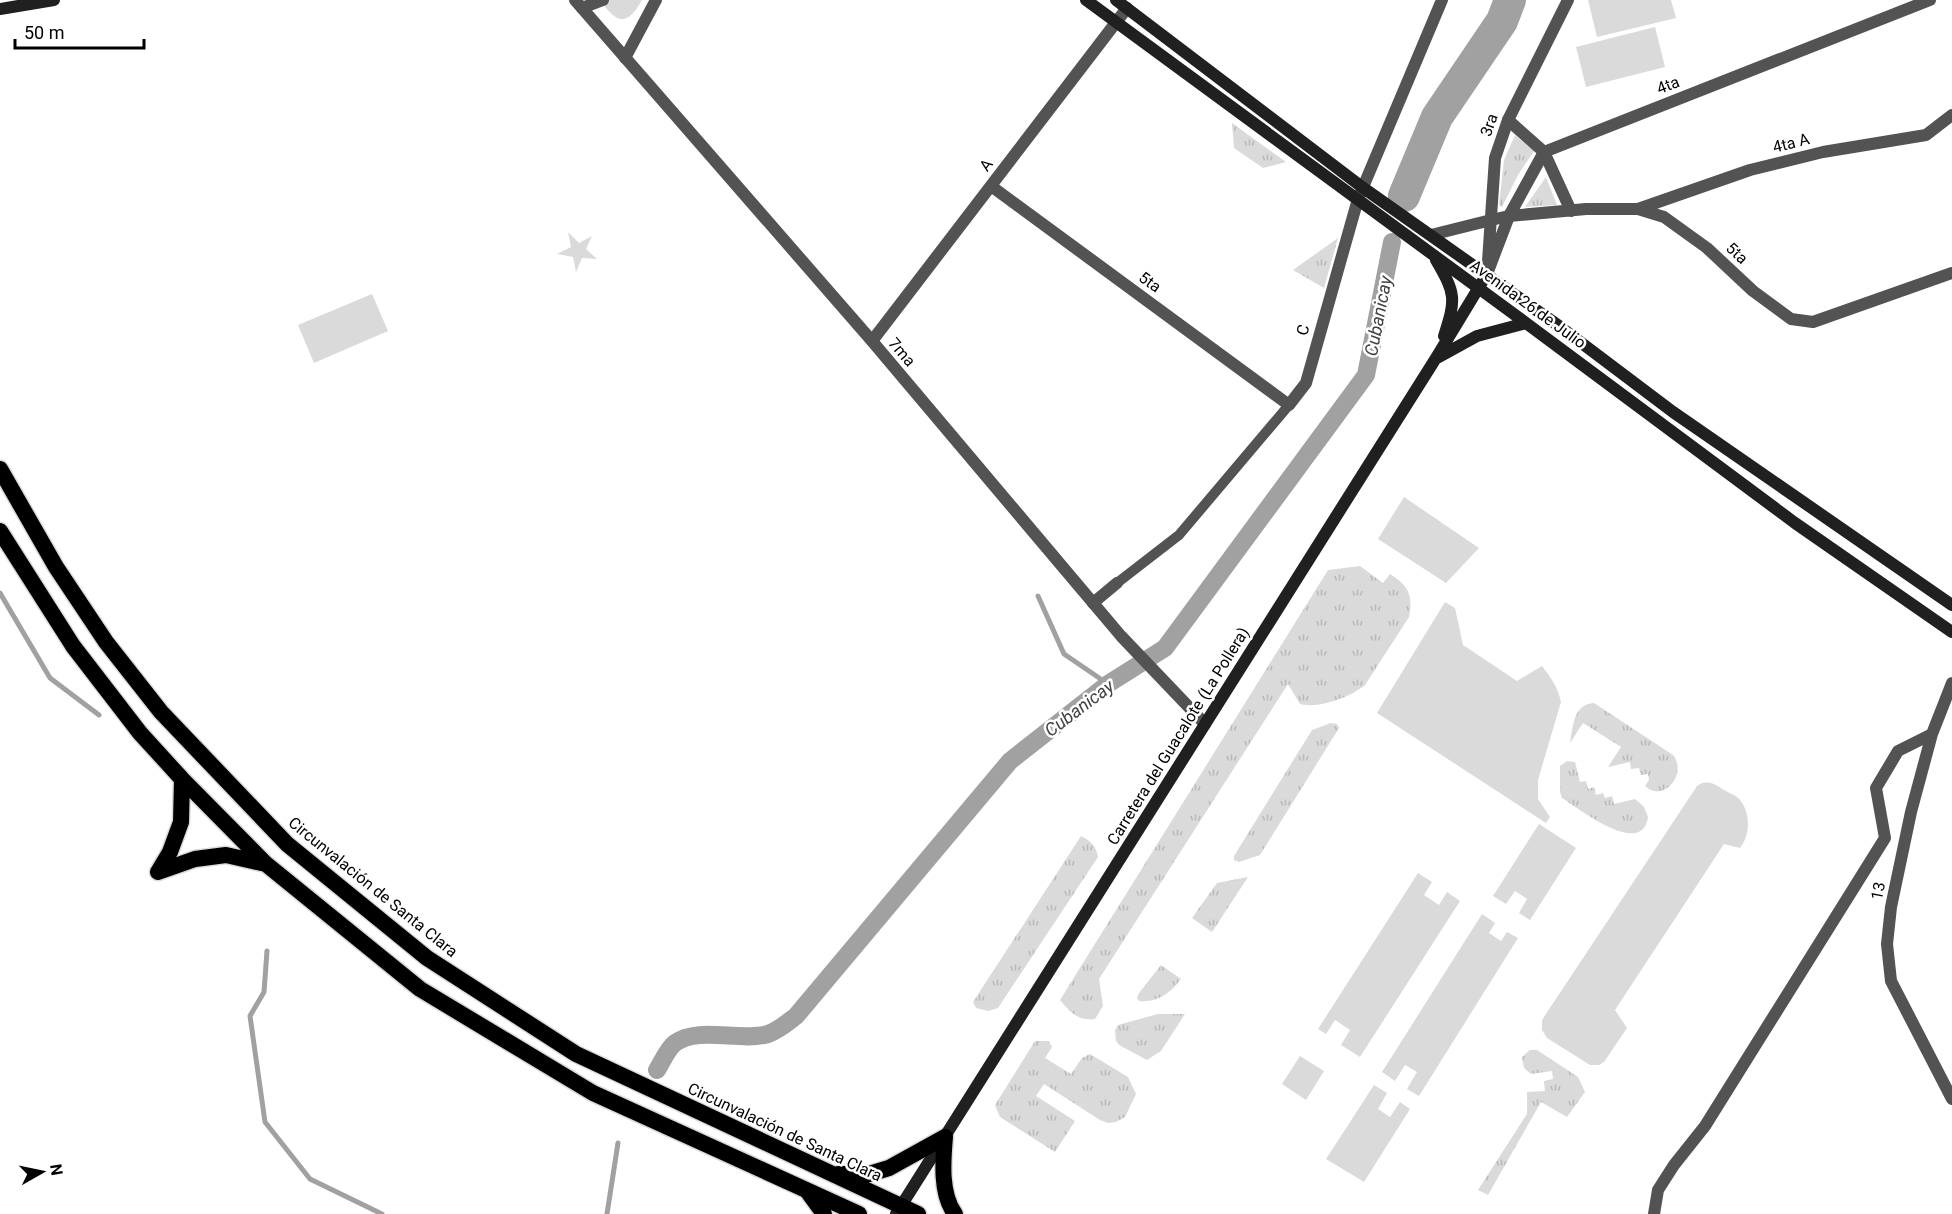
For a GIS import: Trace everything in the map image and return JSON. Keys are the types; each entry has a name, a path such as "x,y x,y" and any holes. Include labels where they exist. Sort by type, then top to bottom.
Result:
{"highway":[{"name":"Circunvalación de Santa Clara","path":"0,469 56,567 106,642 161,712 287,844 427,958 576,1054 829,1173 898,1210 918,1214"},
{"path":"0,531 73,646 140,733 182,779 266,864 420,989 593,1093 860,1214"},
{"path":"182,779 181,822 170,852 158,872 195,859 226,855 266,864"},
{"path":"829,1173 869,1174 889,1168 945,1137"},
{"path":"945,1137 944,1172 947,1195 955,1214"},
{"path":"808,1191 824,1214"}],"main road":[{"path":"0,9 54,0"},
{"name":"Avenida 26 de Julio","path":"1086,0 1360,193 1377,197 1416,224 1674,412 1952,605"},
{"name":"Avenida 26 de Julio","path":"1122,4 1360,193 1372,210 1795,523 1952,632"},
{"path":"1432,254 1450,283 1454,306 1436,358"},
{"name":"Carretera del Guacalote (La Pollera)","path":"898,1210 1487,274"},
{"path":"1436,358 1477,336 1526,323"}],"street":[{"path":"578,4 603,0"},
{"path":"625,58 656,0"},
{"name":"C","path":"1093,603 1179,534 1306,383 1360,193 1442,0"},
{"name":"3ra","path":"1487,274 1495,158 1508,120 1568,0"},
{"name":"4ta","path":"1544,152 1930,0"},
{"name":"7ma","path":"578,4 872,341 1121,636 1205,724"},
{"name":"A","path":"872,341 1116,22 1122,4"},
{"name":"4ta A","path":"1638,209 1760,168 1823,152 1926,135 1952,115"},
{"path":"1508,120 1544,152 1571,211"},
{"path":"1487,274 1509,216 1544,152"},
{"name":"5ta","path":"991,186 1289,405"},
{"name":"5ta","path":"1431,235 1509,216 1586,209 1638,209 1664,217 1707,248 1753,291 1791,320 1813,322 1952,273"},
{"name":"13","path":"1952,683 1932,734 1911,812 1891,907 1887,944 1891,981 1952,1099"},
{"path":"1654,1214 1658,1190 1674,1165 1705,1126 1885,838 1876,788 1898,751 1932,734"}],"green space":[{"path":"600,0 642,0 632,15 622,19 612,14"},
{"path":"1588,0 1671,0 1676,18 1597,37"},
{"path":"1655,27 1665,67 1586,87 1576,47"},
{"path":"1232,123 1286,162 1263,168 1234,148"},
{"path":"1515,135 1534,151 1518,175 1502,207 1499,205 1504,160"},
{"path":"1546,177 1557,205 1525,207"},
{"path":"568,232 579,243 592,236 586,249 597,259 582,258 576,272 573,257 557,254 571,247"},
{"path":"1338,238 1324,288 1293,270"},
{"path":"372,294 388,331 314,363 298,325"},
{"path":"1404,497 1479,548 1446,583 1378,539"},
{"path":"1360,566 1383,583 1390,574 1402,583 1410,597 1409,617 1365,685 1351,694 1316,705 1300,704 1288,684 1099,979 1103,1006 1095,1019 1084,1019 1075,1015 1060,1000 1328,570"},
{"path":"1445,602 1455,608 1463,645 1517,681 1542,666 1556,687 1561,702 1538,780 1538,799 1550,817 1546,823 1377,713"},
{"path":"1594,703 1673,755 1678,770 1672,784 1666,789 1652,791 1645,786 1649,780 1648,774 1641,775 1639,768 1631,769 1630,762 1608,767 1621,747 1583,723 1570,743 1573,724 1578,712 1587,704"},
{"path":"1331,723 1337,724 1339,728 1260,855 1239,862 1234,860 1234,856 1312,730"},
{"path":"1567,761 1575,762 1580,782 1586,781 1588,789 1594,787 1596,795 1603,793 1605,798 1612,796 1614,804 1635,799 1644,807 1648,817 1643,829 1634,833 1622,832 1609,827 1562,798 1560,766"},
{"path":"1702,783 1713,784 1740,800 1746,811 1748,824 1746,837 1740,848 1724,844 1615,1010 1627,1028 1604,1062 1599,1065 1590,1065 1547,1038 1542,1030 1542,1020 1697,786"},
{"path":"1539,824 1576,848 1530,920 1519,913 1527,899 1515,891 1506,904 1493,896"},
{"path":"1081,836 1092,844 1098,857 998,1008 988,1011 976,1008 973,1002"},
{"path":"1418,873 1432,882 1424,895 1439,905 1447,892 1460,901 1360,1057 1341,1045 1350,1030 1335,1020 1326,1034 1318,1029"},
{"path":"1248,877 1212,932 1192,918 1217,883"},
{"path":"1482,914 1495,923 1489,933 1501,941 1507,932 1518,938 1419,1096 1407,1089 1417,1072 1405,1065 1395,1081 1382,1072"},
{"path":"1161,965 1181,979 1158,999 1139,1001 1137,998 1139,993"},
{"path":"1158,1014 1185,1014 1161,1051 1147,1060 1119,1045 1116,1041 1115,1030 1118,1025"},
{"path":"1035,1041 1049,1041 1052,1047 1045,1058 1071,1074 1082,1058 1090,1054 1128,1077 1136,1094 1125,1117 1108,1123 1100,1120 1044,1084 1036,1096 1075,1121 1055,1152 1000,1117 995,1105"},
{"path":"1530,1050 1537,1050 1578,1077 1585,1092 1567,1117 1541,1102 1488,1195 1478,1190 1527,1114 1527,1092 1545,1091 1544,1081 1553,1079 1552,1071 1531,1074 1524,1068 1522,1057"},
{"path":"1300,1056 1324,1071 1306,1100 1282,1084"},
{"path":"1374,1085 1387,1093 1378,1109 1390,1117 1400,1102 1410,1109 1364,1182 1326,1159"}],"waterway":[{"name":"Cubanicay","path":"1404,196 1437,117 1502,21 1510,0"},
{"name":"Cubanicay","path":"657,1070 672,1045 685,1038 708,1035 757,1036 768,1034 796,1016 1010,761 1108,684 1165,648 1366,375 1392,242"},
{"path":"0,593 50,678 99,715"},
{"path":"1038,596 1064,654 1108,684"},
{"path":"267,951 264,992 250,1016 265,1122 310,1179 382,1214"},
{"name":"Cubanicay","path":"607,1214 618,1143"}]}
